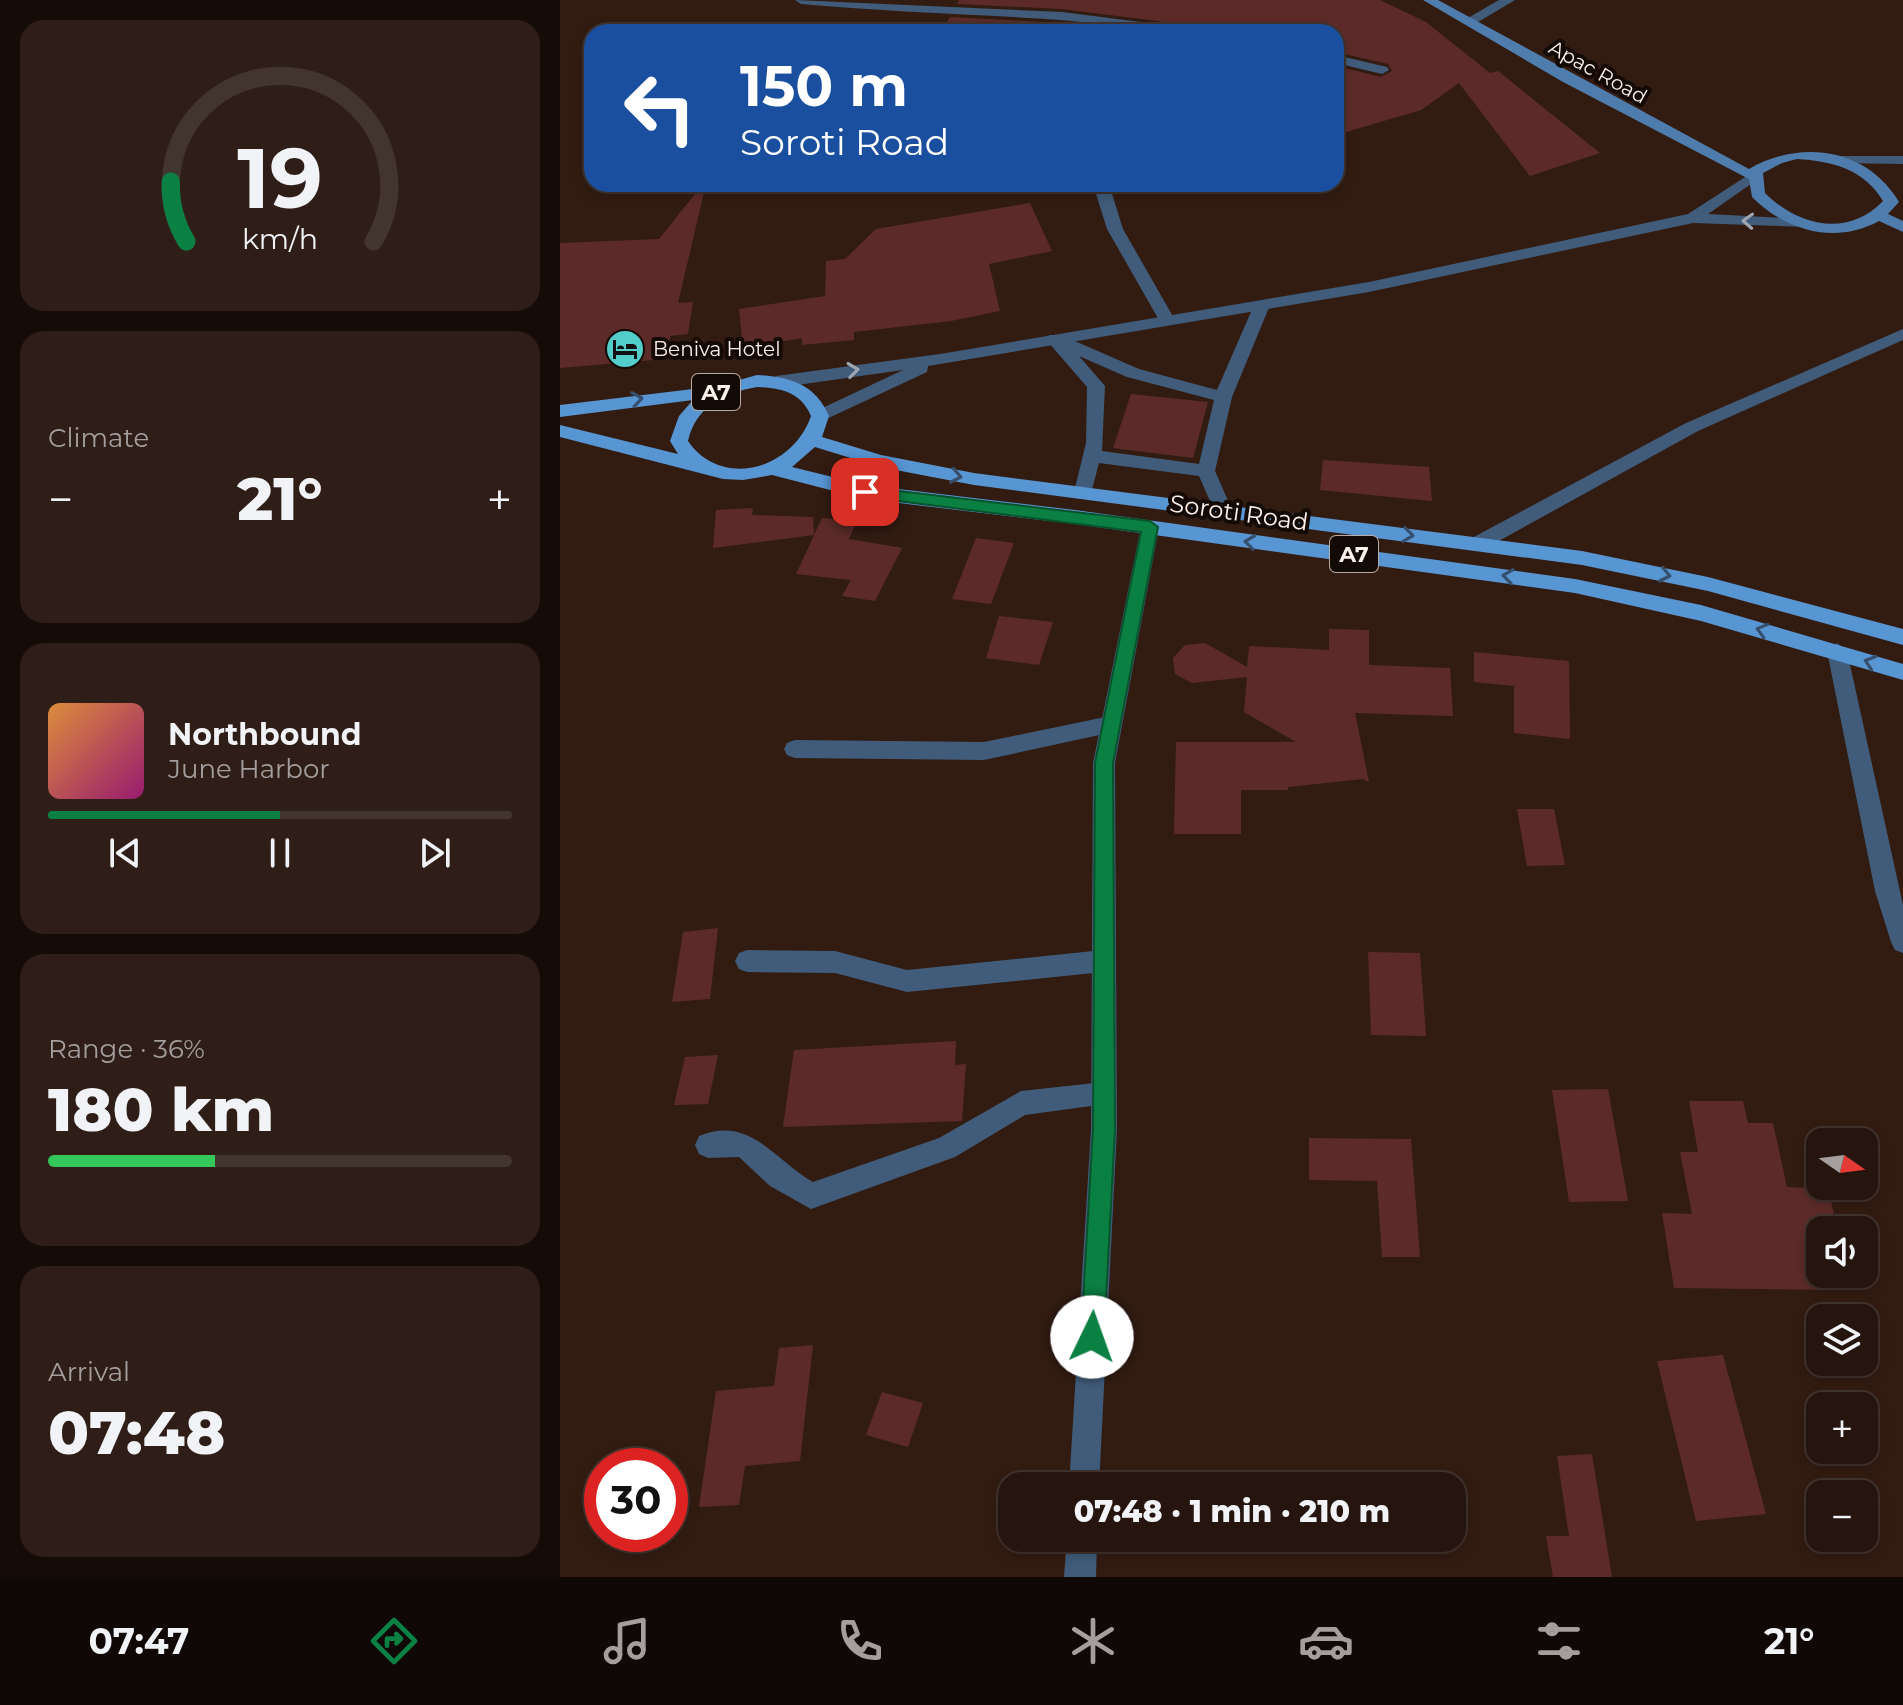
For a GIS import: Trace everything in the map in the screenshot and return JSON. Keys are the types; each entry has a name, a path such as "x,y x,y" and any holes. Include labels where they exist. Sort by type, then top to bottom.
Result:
{"main road":[{"name":"Apac Road","path":"1429,0 1753,175"},
{"path":"1892,205 1868,224 1849,229 1802,224 1765,204 1757,194 1753,175 1777,159 1797,155 1840,160 1876,179 1892,205 1903,227"},
{"name":"A7","path":"560,411 676,393 719,391 747,382 776,382 807,393 820,416"},
{"name":"A7","path":"695,464 684,453 679,441 681,427 688,413 719,391"},
{"path":"812,440 820,416"},
{"name":"A7","path":"560,431 729,474 769,468 794,456 812,440"},
{"name":"Soroti Road","path":"812,440 880,461 974,479 1582,558 1845,619 1903,637"},
{"name":"Soroti Road","path":"769,468 809,481 865,492 1150,527 1575,586 1701,613 1837,651"},
{"name":"A7","path":"1837,651 1903,672"}],"street":[{"path":"801,0 935,12 1062,16 1125,24"},
{"path":"1468,22 1509,0"},
{"path":"1344,61 1382,70"},
{"path":"1840,160 1903,160"},
{"path":"1693,218 1753,175"},
{"path":"1103,192 1115,229 1167,320"},
{"path":"776,382 940,359 1369,287 1693,218 1802,224"},
{"path":"1224,512 1206,471 1223,397 1262,305"},
{"path":"1479,543 1692,427 1903,334"},
{"path":"1055,339 1133,373 1223,397"},
{"path":"1055,339 1096,386 1095,443 1083,492"},
{"path":"820,416 940,359"},
{"path":"1090,456 1206,471"},
{"path":"1085,1472 1104,1094 1104,763 1150,527"},
{"path":"1837,651 1887,891 1903,942"},
{"path":"795,749 984,751 1110,725"},
{"path":"747,961 835,962 907,981 1103,961"},
{"path":"708,1145 744,1144 779,1177 811,1196 946,1148 1021,1103 1104,1094"},
{"path":"1080,1577 1081,1552"}],"building":[{"path":"959,0 1380,0 1426,22 1490,73 1498,71 1600,153 1530,176 1459,83 1421,110 1344,133 1344,68 1381,77 1392,71 1388,64 1344,54 1344,24 1180,24 1062,9 957,4"},
{"path":"950,17 1069,24 946,24"},
{"path":"697,192 704,192 678,303 693,302 688,334 670,336 666,359 560,368 560,243 659,239"},
{"path":"1030,203 1052,251 989,264 1000,311 951,321 854,332 854,340 802,345 802,338 743,348 739,309 825,296 826,261 845,259 876,229"},
{"path":"1131,394 1208,402 1193,458 1113,448"},
{"path":"1323,460 1429,467 1432,501 1320,490"},
{"path":"753,508 752,515 813,517 814,535 713,548 716,510"},
{"path":"822,518 857,521 849,539 902,548 875,601 842,596 851,580 796,574"},
{"path":"976,538 1014,543 991,604 952,599"},
{"path":"999,616 1053,622 1039,665 986,658"},
{"path":"1329,629 1369,630 1369,665 1450,668 1453,716 1355,713 1369,782 1363,779 1288,787 1288,790 1241,790 1241,834 1174,834 1176,742 1296,742 1244,712 1247,677 1192,683 1175,674 1173,658 1185,645 1205,643 1247,667 1249,646 1329,650"},
{"path":"1474,652 1569,661 1570,739 1514,733 1514,686 1474,682"},
{"path":"1517,809 1554,809 1565,865 1527,866"},
{"path":"718,928 710,999 672,1002 683,932"},
{"path":"1368,952 1420,953 1426,1036 1371,1035"},
{"path":"956,1041 955,1065 966,1064 962,1121 783,1127 794,1050"},
{"path":"718,1055 708,1104 674,1105 685,1057"},
{"path":"1608,1089 1628,1201 1569,1202 1552,1090"},
{"path":"1689,1101 1743,1101 1748,1123 1773,1123 1787,1187 1806,1188 1806,1200 1831,1200 1835,1216 1806,1216 1806,1288 1830,1290 1674,1288 1662,1213 1692,1214 1680,1152 1698,1152"},
{"path":"1309,1138 1411,1139 1420,1257 1382,1257 1377,1181 1309,1180"},
{"path":"813,1345 800,1461 745,1466 739,1505 699,1507 716,1391 774,1386 779,1348"},
{"path":"1723,1355 1766,1514 1696,1521 1657,1361"},
{"path":"882,1392 923,1403 908,1447 866,1435"},
{"path":"1592,1454 1612,1577 1553,1577 1546,1536 1569,1536 1557,1456"}],"place":[{"name":"Beniva Hotel","path":"625,349"}],"route":[{"path":"865,492 1150,527 1104,763 1104,1129 1092,1337"}]}
